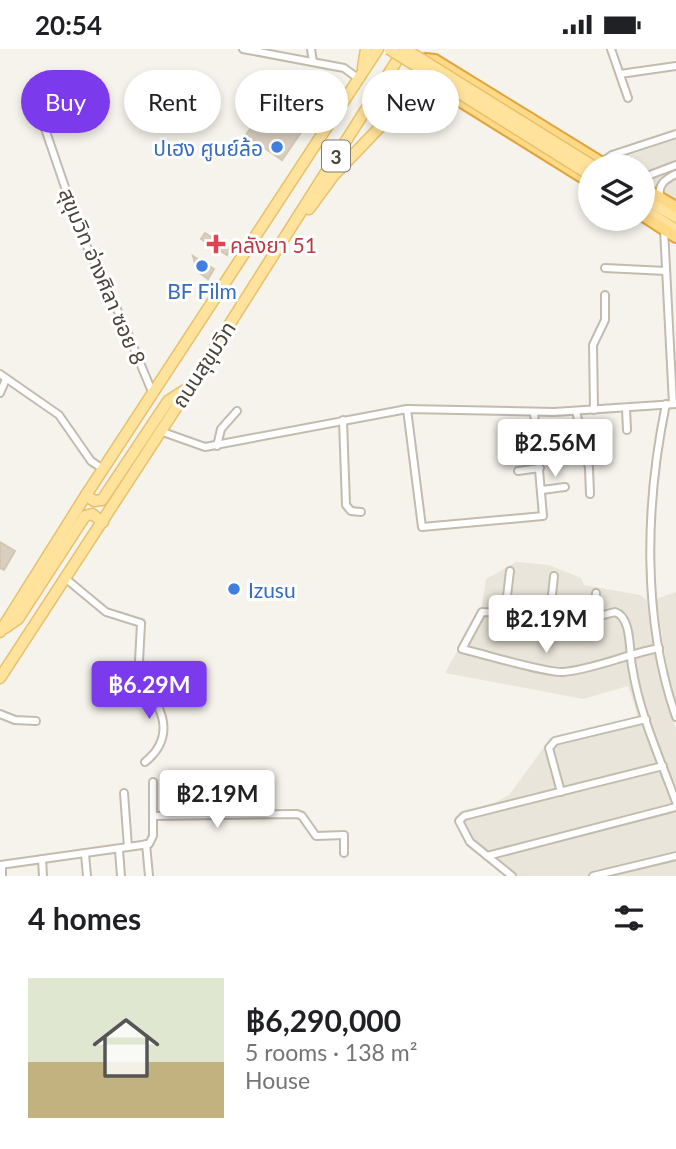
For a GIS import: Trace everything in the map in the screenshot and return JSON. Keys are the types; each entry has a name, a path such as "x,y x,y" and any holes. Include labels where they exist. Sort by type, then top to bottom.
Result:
{"highway":[{"path":"436,49 446,67"},
{"path":"421,70 420,63 432,59 583,154"},
{"path":"459,99 578,174"},
{"path":"655,202 659,207 676,207"},
{"path":"655,223 676,237"}],"main road":[{"path":"360,77 366,49"},
{"name":"ถนนสุขุมวิท","path":"1,631 86,495 378,49"},
{"path":"389,49 578,167"},
{"path":"404,49 581,154"},
{"name":"ถนนสุขุมวิท","path":"0,678 191,385 404,49"},
{"path":"268,263 334,175 374,133"},
{"path":"655,205 676,217"},
{"path":"655,207 659,207"},
{"path":"659,207 676,230"},
{"path":"86,495 94,501 102,500 168,401 191,385"},
{"path":"1,631 18,619 85,516 92,514 103,522"}],"street":[{"path":"243,49 344,68 360,77"},
{"path":"311,49 313,62"},
{"path":"611,49 628,98"},
{"path":"620,74 676,66"},
{"name":"สุขุมวิท อ่างศิลา ซอย 8","path":"46,133 81,234 123,322 153,394"},
{"path":"615,154 676,134"},
{"path":"655,173 676,165"},
{"path":"659,207 660,187 664,180 676,174"},
{"path":"664,229 672,333 672,404 654,481 652,609 666,689 676,717"},
{"path":"605,268 666,271"},
{"path":"594,410 593,345 605,320 605,295"},
{"path":"0,393 3,376 58,415 91,461 103,469"},
{"path":"160,431 192,445 217,446 407,409 534,412 672,404"},
{"path":"626,408 627,430"},
{"path":"407,409 422,527 543,516 534,412"},
{"path":"217,446 221,429 237,411"},
{"path":"576,411 589,468 590,494"},
{"path":"343,420 346,505 351,510 361,512"},
{"path":"518,471 540,468"},
{"path":"542,490 565,487"},
{"path":"505,613 510,572"},
{"path":"549,624 554,576"},
{"path":"65,578 106,612 141,623 138,681 155,704 164,725 163,743 157,753 145,762"},
{"path":"594,617 596,593"},
{"path":"487,856 676,805 646,719 630,655 625,619 621,614 594,617 560,626 505,613 482,612 462,649 562,672 630,655 659,650"},
{"path":"0,714 15,720 36,721"},
{"path":"561,792 549,748 555,741 646,719"},
{"path":"512,876 470,842 459,821 464,815 663,766"},
{"path":"2,876 1,865 146,844 153,837 152,782"},
{"path":"124,793 128,848"},
{"path":"152,817 298,814 316,836 344,835 344,853"},
{"path":"146,844 149,876"},
{"path":"119,850 121,876"},
{"path":"85,854 87,876"},
{"path":"593,876 676,856"},
{"path":"42,859 43,876"}],"shaded area":[{"path":"676,139 676,201 655,187 655,154 633,154"},
{"path":"516,562 549,565 581,578 584,585 640,595 646,599 658,671 676,729 676,876 507,876 465,843 455,817 461,811 494,803 509,795 550,739 638,717 628,686 583,699 445,673 482,606 486,579"},
{"path":"676,592 676,702 670,684 656,599"}],"building":[{"path":"247,133 300,133 282,160 246,135"},
{"name":"คลังยา 51","path":"205,233 230,249 227,255 201,239"},
{"name":"BF Film","path":"193,256 214,269 208,279 197,271"},
{"path":"0,542 15,551 4,570 0,568"}],"place":[{"name":"ปเฮง ศูนย์ล้อ","path":"277,147"},
{"name":"คลังยา 51","path":"216,244"},
{"name":"BF Film","path":"202,266"},
{"name":"Izusu","path":"234,589"}]}
